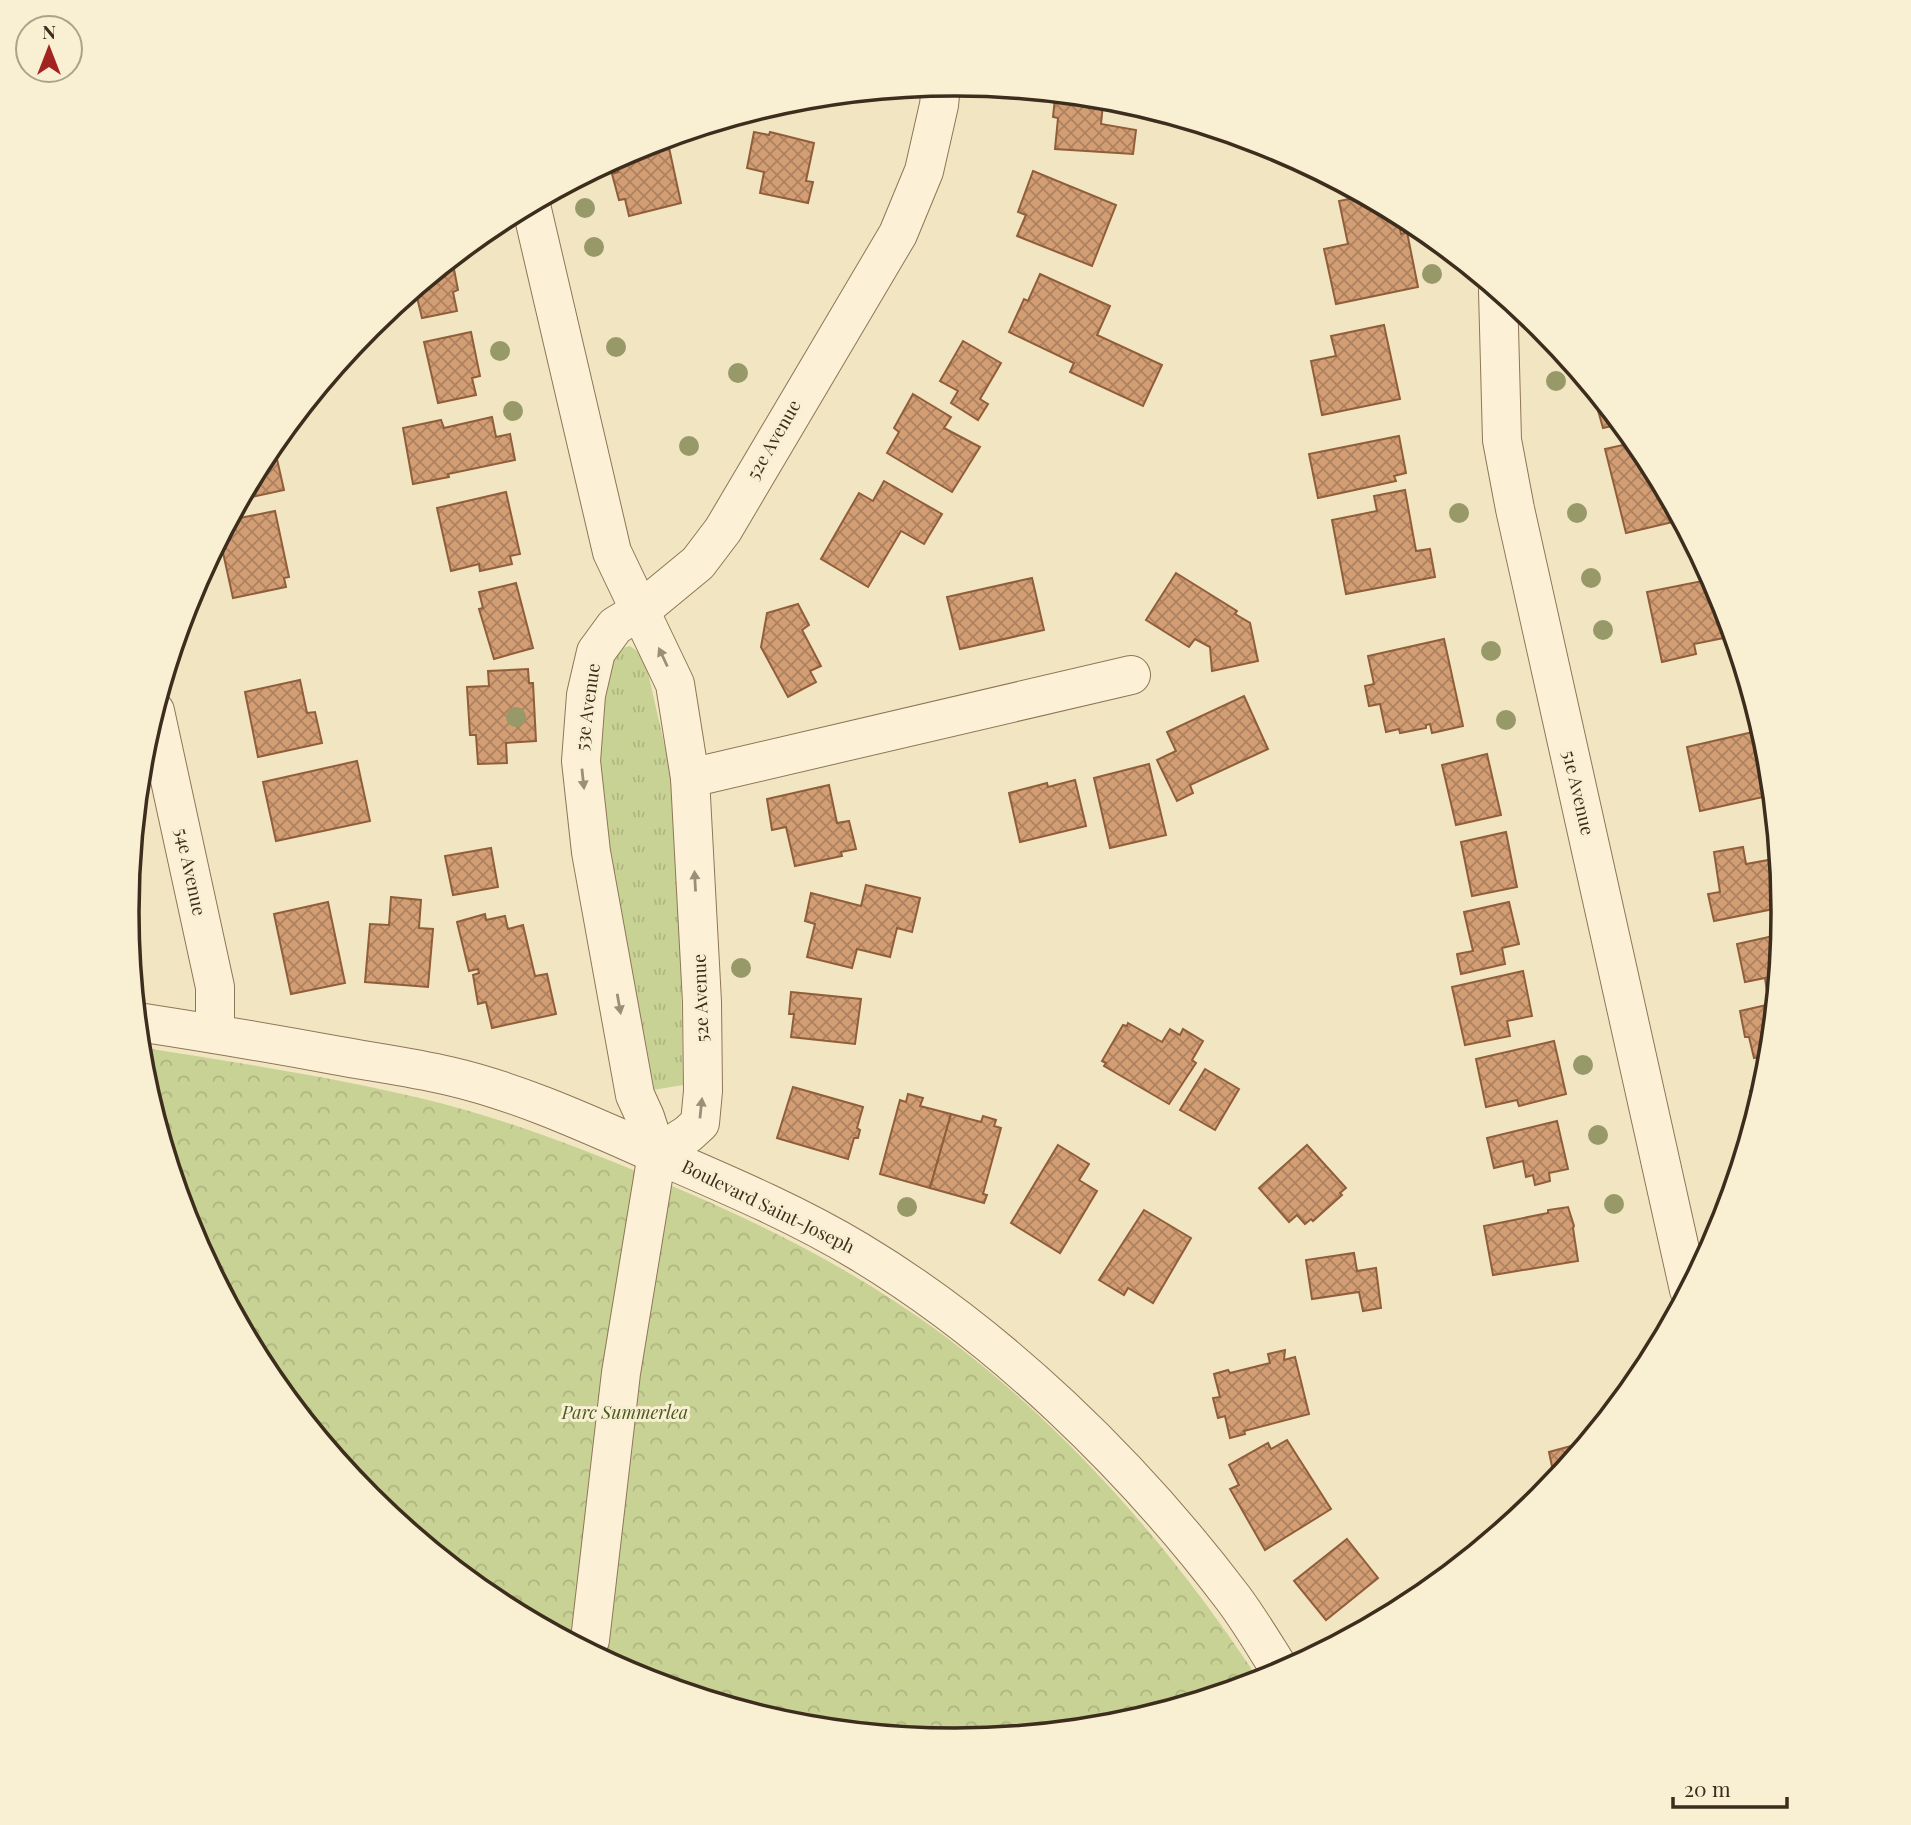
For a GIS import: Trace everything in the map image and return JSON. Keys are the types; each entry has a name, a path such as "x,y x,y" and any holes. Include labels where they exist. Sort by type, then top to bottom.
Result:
{"street":[{"name":"52e Avenue","path":"657,1154 700,1123 703,1091 702,1002 690,778 675,684 640,610 698,563 723,530 812,377 863,296 898,233 924,172 940,97"},
{"path":"533,215 612,552 640,610"},
{"name":"51e Avenue","path":"1498,303 1502,440 1515,509 1686,1277"},
{"name":"53e Avenue","path":"640,610 615,626 596,652 586,695 581,761 591,852 635,1095 657,1154"},
{"path":"690,778 1131,675"},
{"name":"54e Avenue","path":"160,733 215,987 215,1034"},
{"name":"Boulevard Saint-Joseph","path":"147,1023 451,1076 557,1112 657,1154 740,1190 858,1251 920,1292 1000,1352 1079,1424 1173,1525 1235,1600 1276,1663"},
{"path":"590,1640 621,1373 657,1154"}],"green space":[{"path":"630,646 641,654 646,664 672,778 680,917 683,1085 653,1090 633,1007 595,761 611,659 619,649"},
{"name":"Parc Summerlea","path":"151,1049 348,1082 429,1100 527,1129 706,1200 829,1262 908,1310 946,1337 1035,1412 1118,1496 1156,1541 1228,1634 1253,1672 1167,1701 1062,1722 956,1729 902,1727 849,1722 744,1701 643,1667 547,1619 502,1591 417,1526 378,1490 308,1409 249,1321 223,1274 201,1225 167,1124"}],"water":[{"path":"579,1637 590,1640 606,1650"}],"building":[{"path":"1055,102 1102,110 1101,124 1136,130 1133,154 1055,149 1058,118 1053,117"},
{"path":"754,132 769,135 770,132 814,143 806,181 813,182 808,203 760,193 764,172 747,168"},
{"path":"669,149 681,203 629,216 625,199 619,200 612,174 618,172 618,169"},
{"path":"1033,171 1116,205 1092,266 1017,236 1026,215 1018,212"},
{"path":"1351,199 1400,228 1401,234 1407,233 1418,287 1336,304 1324,249 1348,244 1339,201"},
{"path":"454,269 458,290 453,292 457,311 422,318 417,299"},
{"path":"1040,274 1110,306 1097,335 1162,365 1143,406 1070,372 1074,363 1009,332 1024,299 1028,301"},
{"path":"1384,325 1400,399 1322,415 1311,361 1336,356 1331,336"},
{"path":"471,332 480,376 472,378 476,395 438,403 424,342"},
{"path":"963,341 1001,363 980,399 988,404 978,420 951,403 958,391 940,381"},
{"path":"913,394 951,417 944,428 980,447 952,492 887,453 899,432 894,428"},
{"path":"1598,410 1610,426 1603,428"},
{"path":"492,417 496,437 510,434 515,460 413,484 403,428 441,420 444,428"},
{"path":"1399,436 1406,473 1394,476 1396,481 1318,498 1309,454"},
{"path":"1624,445 1672,522 1626,533 1605,449"},
{"path":"277,459 284,490 254,496"},
{"path":"884,481 942,514 924,544 901,531 868,587 821,559 859,493 873,501"},
{"path":"1405,490 1416,551 1430,549 1435,577 1346,594 1332,520 1377,511 1374,496"},
{"path":"506,492 520,554 510,556 512,564 480,571 479,564 451,571 437,508"},
{"path":"275,511 289,577 284,578 286,587 233,598 223,552 241,518"},
{"path":"1176,573 1237,611 1235,614 1250,623 1258,661 1212,671 1210,647 1195,639 1189,647 1146,620"},
{"path":"1032,578 1044,630 960,649 947,597"},
{"path":"1702,581 1724,638 1694,644 1696,654 1662,662 1647,592"},
{"path":"516,583 533,648 494,659 479,609 483,608 479,592"},
{"path":"798,604 809,625 802,630 821,666 810,671 816,682 788,697 761,647 767,613"},
{"path":"1444,639 1463,726 1432,733 1430,724 1426,725 1426,728 1400,733 1399,729 1386,732 1380,704 1369,706 1365,686 1374,684 1368,656"},
{"path":"528,669 529,683 533,683 536,741 506,743 507,763 478,764 476,735 470,735 467,687 489,686 488,671"},
{"path":"300,680 307,713 315,712 322,743 258,757 245,692"},
{"path":"1244,696 1268,749 1190,785 1193,793 1177,801 1157,760 1176,751 1167,732"},
{"path":"1751,732 1763,797 1700,811 1687,747"},
{"path":"1487,754 1501,815 1456,825 1442,765"},
{"path":"357,761 370,821 276,841 263,782"},
{"path":"1149,764 1166,835 1110,848 1094,778"},
{"path":"1075,780 1086,826 1020,842 1009,793 1047,783 1048,787"},
{"path":"829,785 837,823 849,821 856,849 841,852 842,856 795,866 786,827 772,830 767,799"},
{"path":"1506,832 1517,887 1472,896 1461,842"},
{"path":"1743,847 1746,864 1770,860 1772,909 1714,921 1708,894 1720,892 1714,852"},
{"path":"491,848 498,887 453,895 445,856"},
{"path":"866,885 920,898 912,932 897,928 890,957 857,949 852,968 807,957 815,924 805,921 811,893 861,906"},
{"path":"391,897 421,900 419,928 433,929 428,987 365,982 370,924 389,925"},
{"path":"328,902 345,983 291,994 274,914"},
{"path":"1509,902 1519,944 1502,948 1505,964 1461,974 1457,954 1473,951 1464,912"},
{"path":"485,914 486,920 505,916 508,929 523,925 535,976 547,974 556,1014 492,1028 486,1002 478,1004 473,975 479,973 478,969 469,971 457,922"},
{"path":"1771,936 1768,992 1765,978 1745,982 1737,944"},
{"path":"1523,971 1532,1016 1507,1021 1510,1036 1465,1045 1452,987"},
{"path":"791,992 861,999 855,1044 791,1037 794,1014 789,1014"},
{"path":"1766,1005 1759,1057 1754,1058 1749,1037 1745,1037 1740,1011"},
{"path":"1128,1023 1162,1042 1170,1029 1180,1035 1183,1029 1203,1041 1192,1060 1196,1063 1169,1104 1104,1066 1106,1063 1102,1061 1123,1025 1127,1026"},
{"path":"1554,1041 1566,1094 1519,1106 1517,1100 1486,1107 1476,1059"},
{"path":"1205,1069 1239,1089 1215,1130 1180,1110"},
{"path":"793,1087 863,1107 857,1128 860,1130 858,1138 854,1138 848,1159 777,1138"},
{"path":"908,1094 923,1098 920,1106 951,1114 930,1188 880,1174 900,1100 906,1102"},
{"path":"951,1114 981,1122 983,1116 996,1120 994,1126 1001,1128 983,1194 987,1195 984,1203 930,1188"},
{"path":"1557,1121 1568,1169 1549,1173 1550,1181 1535,1185 1533,1175 1526,1177 1523,1161 1494,1168 1487,1138"},
{"path":"1058,1145 1089,1164 1079,1180 1097,1191 1060,1253 1011,1223"},
{"path":"1307,1145 1346,1188 1340,1193 1342,1195 1313,1221 1311,1219 1305,1224 1297,1215 1289,1222 1259,1188"},
{"path":"1568,1207 1574,1226 1578,1261 1493,1275 1484,1226"},
{"path":"1144,1210 1191,1238 1153,1303 1128,1288 1124,1295 1099,1280"},
{"path":"1354,1253 1357,1271 1376,1268 1381,1308 1363,1311 1359,1292 1312,1299 1306,1260"},
{"path":"1285,1350 1284,1360 1295,1357 1309,1414 1244,1431 1245,1434 1230,1438 1225,1416 1218,1418 1213,1398 1220,1397 1214,1374 1228,1370 1230,1373 1270,1363 1268,1354"},
{"path":"1287,1440 1331,1509 1265,1550 1230,1489 1239,1485 1229,1465 1268,1443 1271,1449"},
{"path":"1571,1446 1572,1448 1552,1469 1549,1452"},
{"path":"1347,1539 1378,1578 1326,1620 1294,1581"}]}
